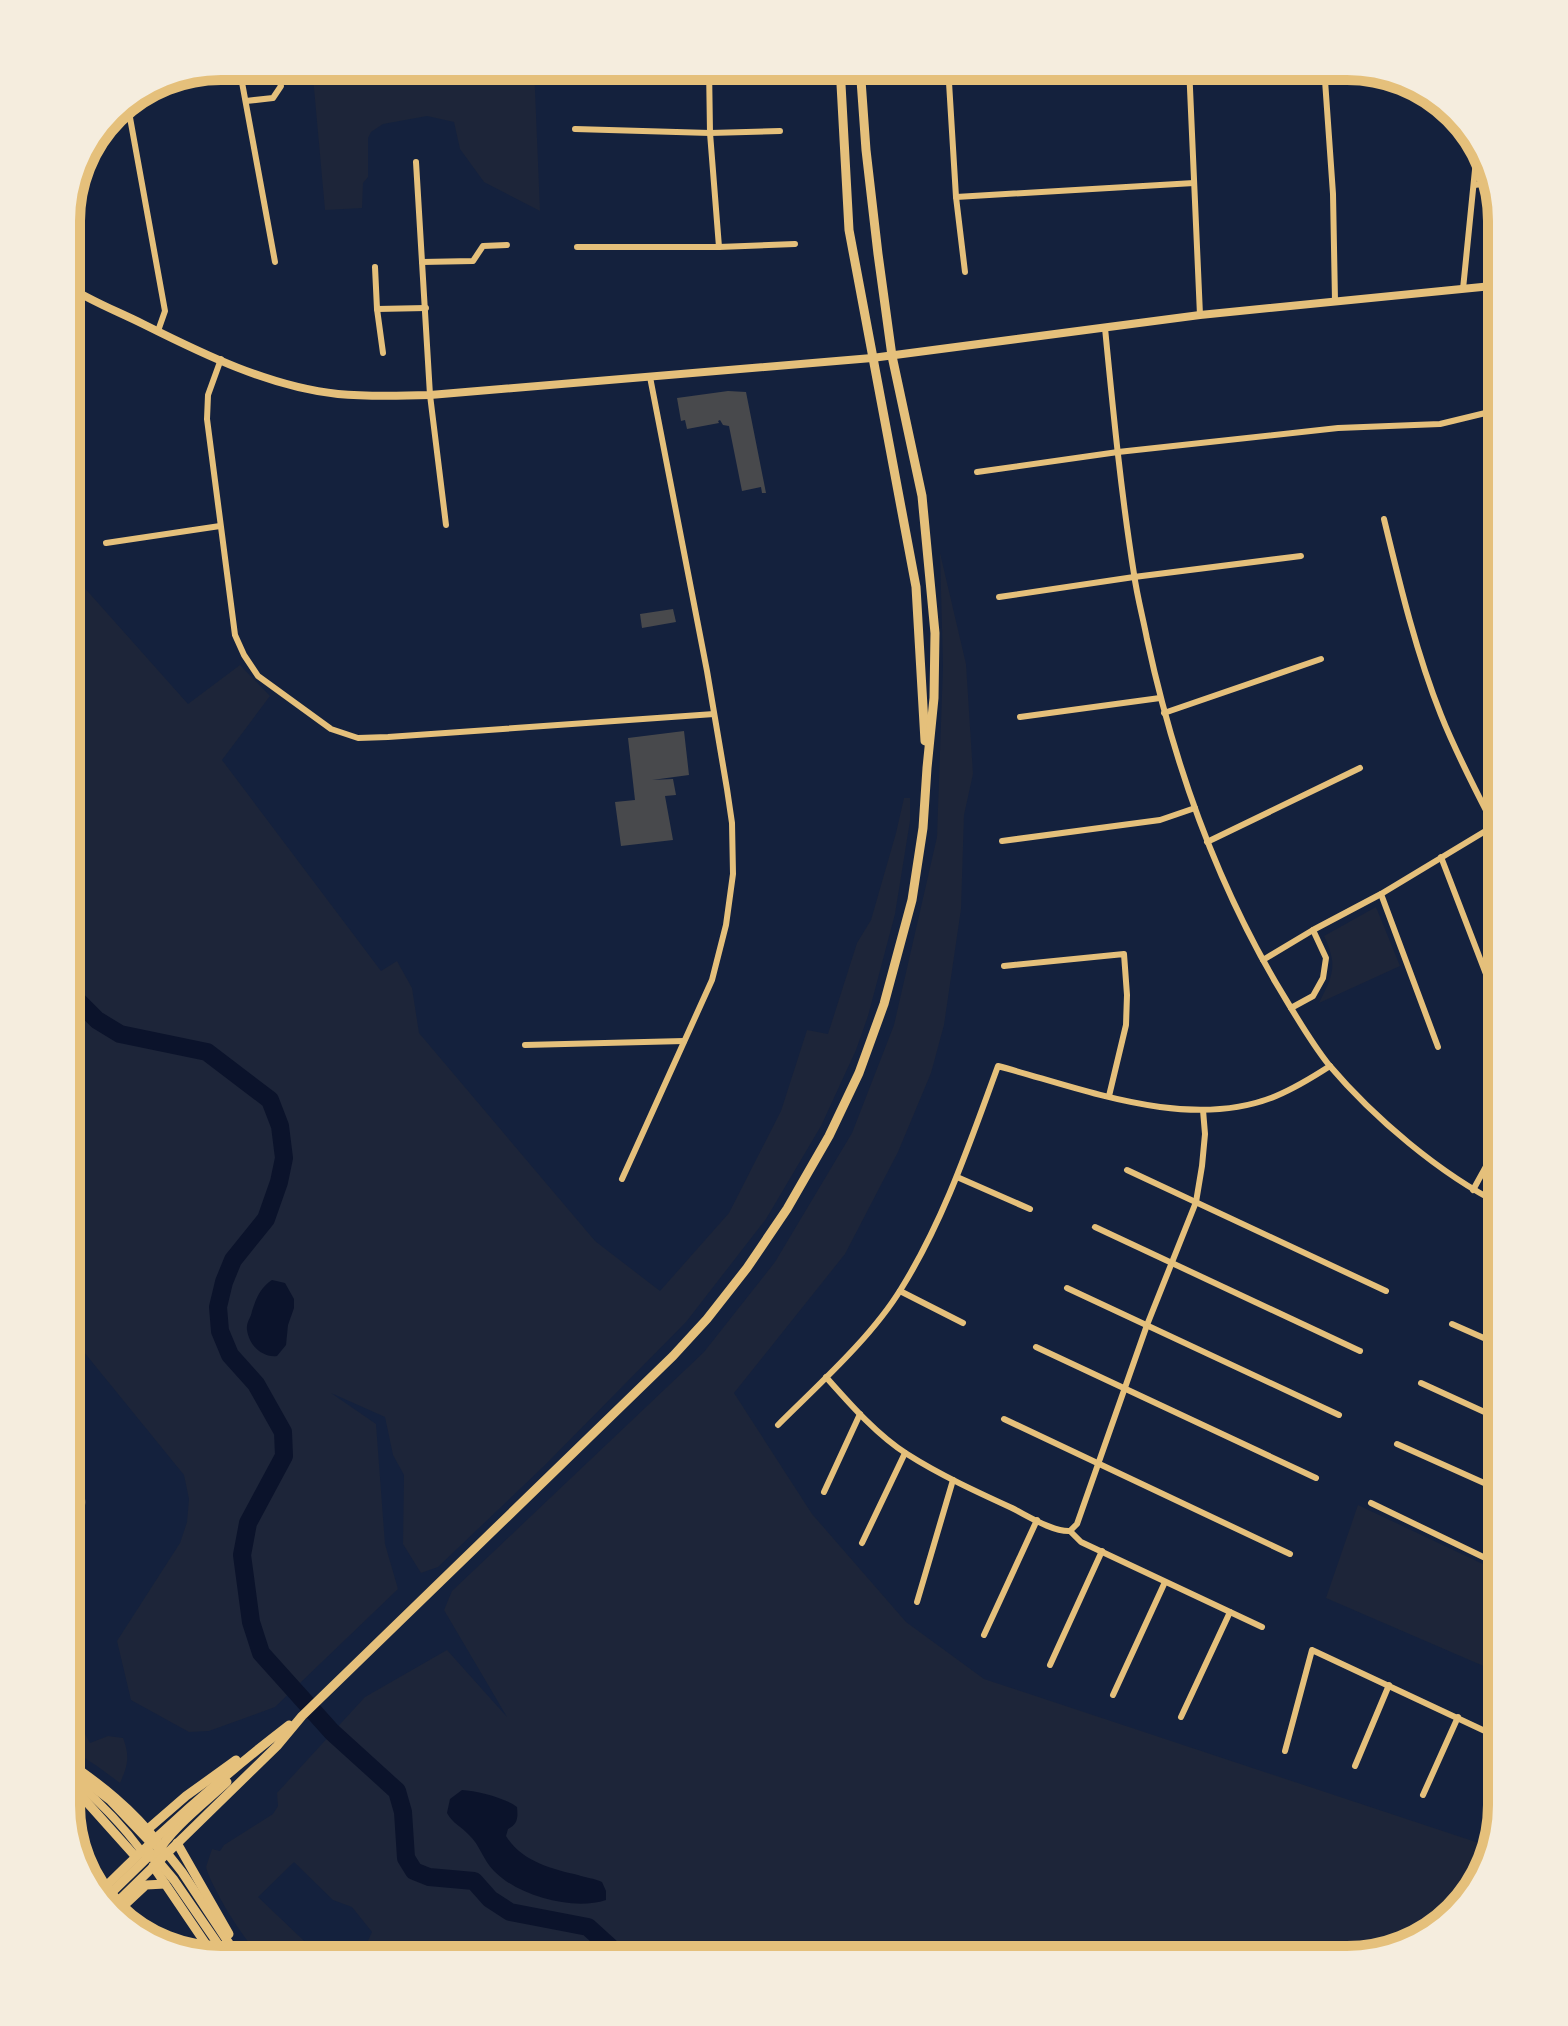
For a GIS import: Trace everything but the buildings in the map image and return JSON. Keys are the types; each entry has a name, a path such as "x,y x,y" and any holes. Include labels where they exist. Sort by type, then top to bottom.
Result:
{"main road":[{"path":"841,80 849,230 916,587 927,768"},
{"path":"111,1893 250,1760 302,1716 699,1328 747,1268 787,1209 829,1136 859,1073 884,1004 912,900 923,828 934,698 935,633 922,496 892,356 868,165 861,80"},
{"path":"107,1887 152,1851 177,1843 277,1746 302,1716"},
{"path":"117,1900 206,1781 302,1716"},
{"path":"80,1779 110,1800 174,1880 219,1946"},
{"path":"80,1787 152,1851 182,1872 232,1946"},
{"path":"177,1843 237,1946"},
{"path":"152,1851 165,1884 207,1945"},
{"path":"123,1906 146,1885 165,1884"}],"street":[{"path":"242,80 275,262"},
{"path":"246,101 273,98 281,86 279,80"},
{"path":"709,80 719,247"},
{"path":"949,80 956,197 965,272"},
{"path":"1190,80 1200,315"},
{"path":"1325,80 1333,194 1335,301"},
{"path":"129,114 165,311 158,331"},
{"path":"575,129 710,133 780,131"},
{"path":"416,162 430,395 446,525"},
{"path":"1463,289 1476,165"},
{"path":"956,197 1194,183"},
{"path":"1474,185 1483,184"},
{"path":"577,247 795,244"},
{"path":"422,262 473,261 483,246 507,245"},
{"path":"375,267 383,353"},
{"path":"80,293 258,375 336,394 375,396 430,395 872,358 1200,315 1488,286"},
{"path":"377,309 426,308"},
{"path":"1105,328 1134,577 1160,698 1207,842 1236,908 1291,1008 1330,1066 1409,1142 1488,1198"},
{"path":"221,359 208,395 207,419 235,635 258,676 331,729 358,738 385,737 714,714"},
{"path":"622,1179 712,980 726,925 733,874 732,823 714,714 650,377"},
{"path":"977,472 1118,452 1338,428 1440,424 1488,412"},
{"path":"1384,519 1402,596 1426,674 1464,768 1488,814"},
{"path":"106,543 220,526"},
{"path":"999,597 1301,556"},
{"path":"1164,713 1321,659"},
{"path":"1020,717 1160,698"},
{"path":"1207,842 1360,768"},
{"path":"1002,841 1160,820 1195,808"},
{"path":"1263,960 1488,830"},
{"path":"1441,857 1488,979"},
{"path":"1381,894 1438,1047"},
{"path":"1291,1008 1313,996 1323,978 1326,958 1313,930"},
{"path":"1004,966 1124,954 1126,1025 1109,1096"},
{"path":"525,1045 684,1041"},
{"path":"778,1425 866,1334 900,1291 930,1237 957,1177 998,1066 1171,1110 1203,1110 1235,1107 1274,1097 1330,1066"},
{"path":"826,1377 860,1414 905,1453 1037,1520 1063,1532 1070,1531 1077,1524 1147,1325 1196,1202 1205,1134 1203,1110"},
{"path":"1473,1190 1488,1163"},
{"path":"1127,1170 1386,1291"},
{"path":"957,1177 1030,1209"},
{"path":"1095,1227 1360,1351"},
{"path":"1067,1288 1339,1415"},
{"path":"900,1291 963,1323"},
{"path":"1452,1324 1488,1340"},
{"path":"1036,1347 1316,1478"},
{"path":"1421,1383 1488,1414"},
{"path":"824,1492 860,1414"},
{"path":"1004,1419 1290,1554"},
{"path":"1397,1444 1488,1485"},
{"path":"862,1543 905,1453"},
{"path":"917,1602 953,1480"},
{"path":"80,1485 83,1501 80,1517"},
{"path":"1371,1503 1488,1559"},
{"path":"984,1635 1037,1520"},
{"path":"1070,1531 1081,1542 1262,1627"},
{"path":"1050,1665 1102,1551"},
{"path":"1113,1695 1165,1582"},
{"path":"1181,1717 1230,1612"},
{"path":"1285,1751 1312,1650 1488,1732"},
{"path":"1355,1766 1389,1685"},
{"path":"1423,1795 1458,1717"},
{"path":"80,1770 114,1795 152,1851"}],"shaded area":[{"path":"313,80 535,80 540,211 484,182 460,149 454,122 427,116 383,124 371,132 362,208 325,210"},
{"path":"940,553 966,664 973,774 964,815 961,909 944,1025 931,1073 898,1152 845,1254 734,1393 812,1514 906,1622 984,1679 1482,1844 1469,1876 1447,1905 1433,1917 1401,1935 1366,1945 366,1946 372,1932 352,1907 333,1900 294,1862 258,1897 309,1946 252,1946 215,1889 206,1867 212,1849 220,1851 224,1845 273,1814 278,1806 277,1793 365,1697 447,1650 507,1717 444,1610 452,1591 704,1352 775,1262 852,1133 894,1025 937,837 943,666"},
{"path":"80,583 188,704 240,665 270,696 222,760 381,971 397,961 412,988 419,1033 595,1241 660,1291 729,1213 781,1111 807,1030 828,1034 857,943 871,920 904,798 910,798 910,821 895,914 868,1016 821,1126 766,1219 686,1322 544,1466 438,1567 421,1573 403,1544 404,1475 393,1455 385,1417 331,1393 376,1424 385,1544 398,1589 275,1707 209,1731 189,1732 131,1700 117,1641 180,1543 187,1522 189,1499 184,1475 80,1347"},
{"path":"1376,907 1400,966 1319,1003 1332,970 1331,955 1324,936"},
{"path":"272,1280 285,1283 294,1299 286,1345 277,1356 266,1355 257,1349 250,1341 247,1330 257,1297"},
{"path":"1358,1505 1488,1566 1488,1668 1326,1598"},
{"path":"80,1725 90,1743 108,1736 123,1738 127,1760 120,1783 80,1755"},
{"path":"462,1790 491,1796 517,1807 517,1820 506,1836 512,1845 538,1863 602,1882 606,1900 578,1904 562,1902 531,1894 504,1880 490,1867 473,1839 447,1813 450,1799"}],"waterway":[{"path":"80,1003 97,1020 120,1034 207,1052 270,1100 280,1126 284,1158 279,1182 266,1219 233,1260 218,1307 220,1331 230,1355 256,1384 283,1432 284,1456 248,1523 242,1555 251,1622 261,1653 332,1732 397,1791 403,1812 406,1858 414,1871 429,1877 474,1881 490,1899 510,1912 588,1927 609,1946"}]}
